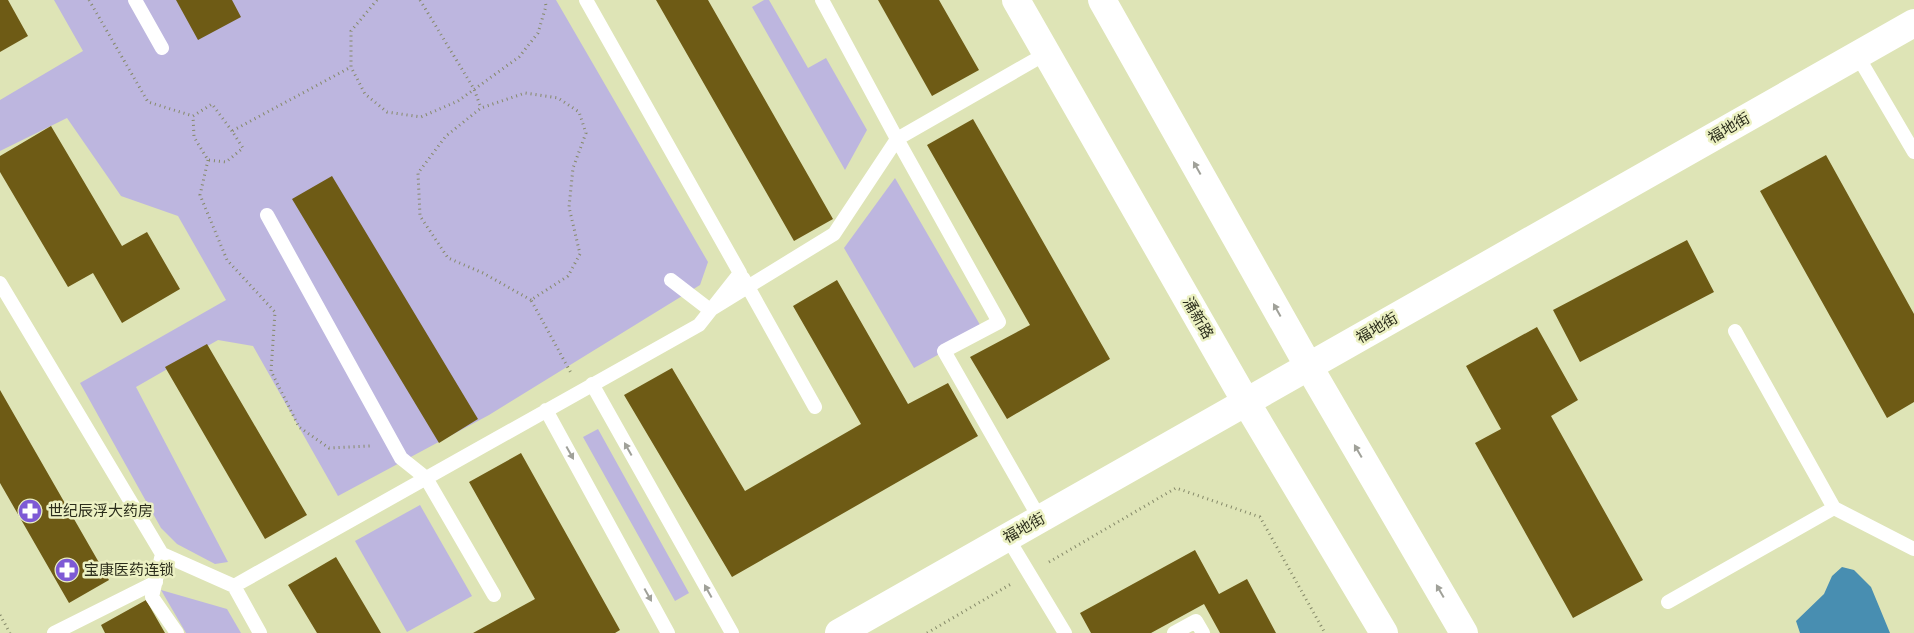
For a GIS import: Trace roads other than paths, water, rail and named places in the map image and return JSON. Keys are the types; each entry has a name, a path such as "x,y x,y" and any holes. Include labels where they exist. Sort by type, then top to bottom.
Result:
{"street":[{"name":"涌新路","path":"1016,0 1246,402 1384,633"},
{"path":"1102,0 1309,367 1464,633"},
{"name":"福地街","path":"839,633 1857,55 1912,29"}],"lane":[{"path":"135,0 162,48"},
{"path":"586,0 815,407"},
{"path":"822,0 999,322 944,351 1040,519"},
{"path":"710,310 834,234 897,139 1047,53"},
{"path":"1857,55 1914,152"},
{"path":"266,215 401,458 426,478 494,596"},
{"path":"234,586 699,325 740,273"},
{"path":"672,280 710,310"},
{"path":"0,282 162,554 234,586 260,633"},
{"path":"1735,331 1834,508 1914,548"},
{"path":"586,388 732,633"},
{"path":"546,410 668,633"},
{"path":"1668,602 1834,508"},
{"path":"1008,537 1065,633"},
{"path":"162,554 152,597 177,633"},
{"path":"54,633 156,582"},
{"path":"1174,633 1196,621 1203,633"}],"water":[{"path":"1842,567 1854,570 1871,587 1890,633 1800,633 1796,621 1824,594 1832,576"}],"place":[{"name":"世纪辰浮大药房","path":"30,511"},
{"name":"宝康医药连锁","path":"67,570"}]}
